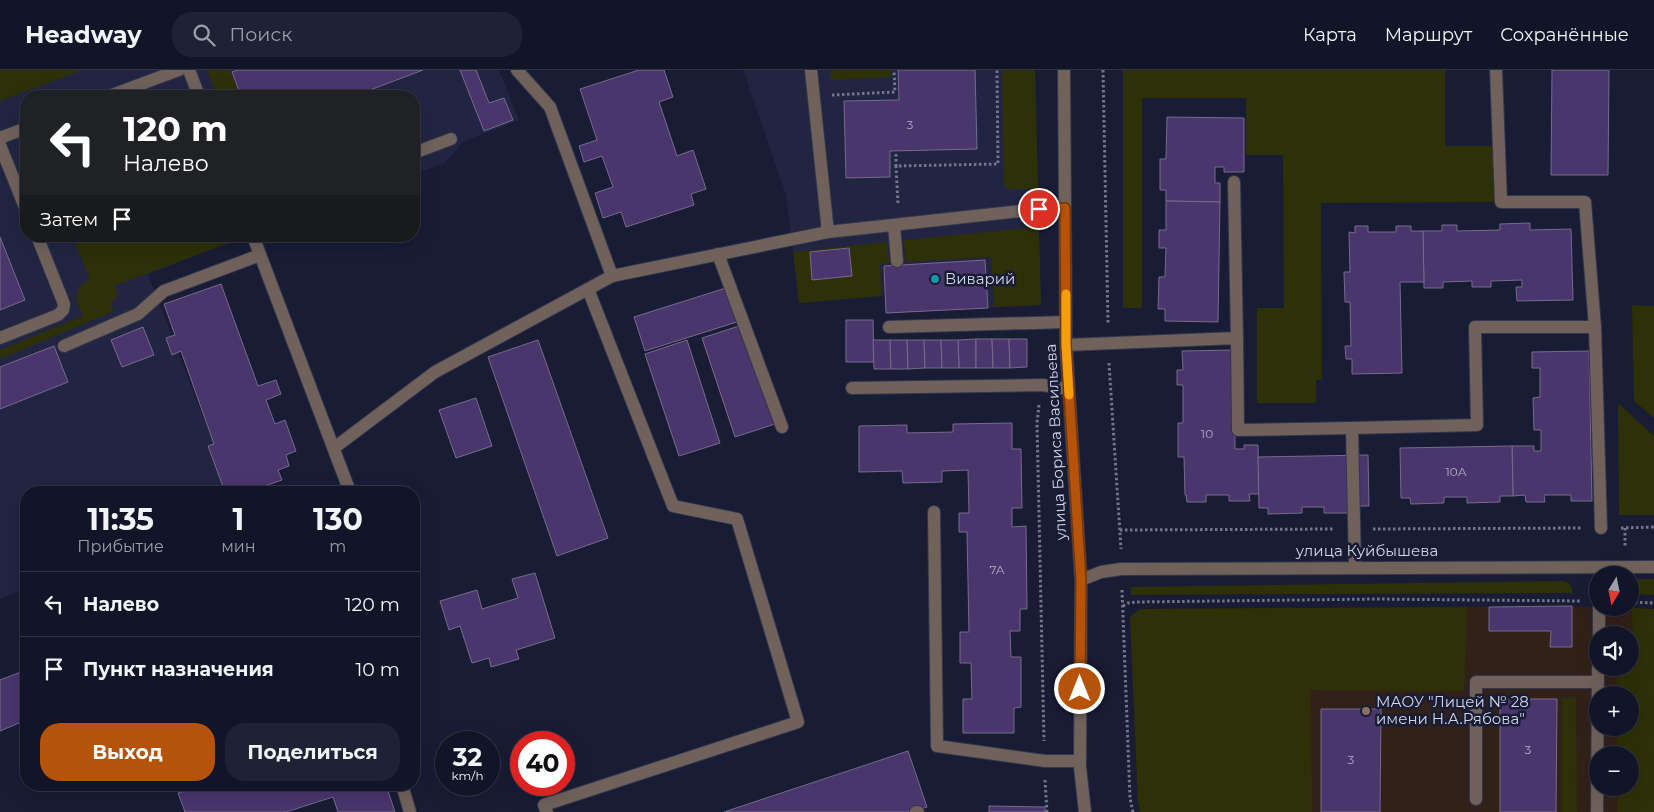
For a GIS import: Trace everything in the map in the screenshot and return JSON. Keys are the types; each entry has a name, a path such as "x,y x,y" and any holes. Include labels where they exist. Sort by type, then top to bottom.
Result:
{"street":[{"path":"125,90 178,70"},
{"path":"189,70 197,90"},
{"path":"517,70 550,107 612,276"},
{"path":"811,70 828,232"},
{"name":"улица Бориса Васильева","path":"1064,70 1066,345 1081,580 1080,761 1085,812"},
{"path":"1496,70 1501,202 1585,202 1595,327 1601,528"},
{"path":"0,138 20,130"},
{"path":"420,151 451,139"},
{"path":"0,145 20,195"},
{"path":"1234,182 1238,430 1477,425 1474,327 1595,327"},
{"path":"334,448 434,372 612,276 828,232 1039,209 1065,208"},
{"path":"896,224 897,261"},
{"path":"0,338 58,315 63,310 64,304 39,242"},
{"path":"255,242 348,486"},
{"path":"718,254 782,427"},
{"path":"64,346 138,314 164,291 260,255"},
{"path":"547,812 544,805 798,722 738,518 673,506 588,289"},
{"path":"888,327 1066,322"},
{"path":"1066,345 1237,338"},
{"path":"852,388 1042,385 1069,390"},
{"path":"1352,428 1355,567"},
{"path":"934,512 937,746 1045,761 1080,761"},
{"name":"улица Куйбышева","path":"1081,580 1101,572 1122,569 1355,567 1589,572"},
{"name":"улица Куйбышева","path":"1639,568 1654,567"},
{"path":"1597,676 1598,812"},
{"path":"1476,798 1476,682 1597,682"},
{"path":"404,791 410,812"}],"path":[{"path":"814,97 895,92 894,70"},
{"path":"896,166 998,164 997,70"},
{"path":"1103,70 1108,343 1122,569 1130,798 1133,812"},
{"path":"896,154 896,224"},
{"path":"1042,385 1037,423 1047,812"},
{"path":"1366,529 1654,528"},
{"path":"1120,530 1336,529"},
{"path":"1123,606 1137,602 1376,599 1589,604"},
{"path":"1639,602 1654,603"}],"shaded area":[{"path":"0,70 499,70 519,120 463,142 445,163 420,172 420,90 20,90 20,242 231,242 148,274 230,486 20,486 20,591 0,599"},
{"path":"0,70 83,70 29,90 20,90 20,94 0,101"},
{"path":"207,70 232,70 230,71 238,90 215,90"},
{"path":"743,70 1035,70 1041,305 886,313 885,295 799,303 786,195"},
{"path":"831,70 891,70 891,77 831,80"},
{"path":"1002,70 1035,70 1038,189 1009,189 1004,185"},
{"path":"1123,70 1445,70 1445,146 1495,146 1495,202 1321,203 1322,380 1316,380 1316,403 1257,403 1257,308 1284,308 1283,155 1246,155 1246,98 1142,98 1142,308 1123,308"},
{"path":"1039,227 1041,305 994,307 991,257 906,262 904,240"},
{"path":"75,242 231,242 114,286 118,294 111,304 114,311 0,359 0,350 83,316 78,305 77,295 80,287 90,279"},
{"path":"887,242 890,263 880,264 882,296 799,303 793,252","holes":["849,248 812,280 810,252"]},
{"path":"1632,305 1654,306 1654,418 1634,401"},
{"path":"1618,403 1654,436 1654,515 1619,515"},
{"path":"1639,579 1654,579 1654,595 1639,594"},
{"path":"1563,581 1570,585 1573,593 1131,595 1131,587"},
{"name":"МАОУ \"Лицей № 28 имени Н.А.Рябова\"","path":"1572,606 1589,607 1589,616 1639,616 1639,608 1654,609 1654,812 1140,812 1130,617 1140,609"},
{"path":"1467,607 1464,691 1311,690 1312,812 1140,812 1130,617 1140,609"},
{"path":"1639,608 1654,609 1654,812 1617,812 1617,796 1639,796 1639,746 1617,746 1617,736 1639,736 1639,686 1617,686 1617,676 1639,676 1639,626 1632,626 1632,616 1639,616"},
{"path":"1562,698 1576,698 1577,812 1562,812"}],"building":[{"path":"238,70 423,70 370,90 239,90 232,72"},
{"path":"460,70 476,70 489,103 504,98 513,120 484,131"},
{"path":"639,70 664,70 673,97 659,102 677,156 693,150 706,189 691,194 694,205 626,227 621,212 603,218 595,193 613,187 602,156 584,162 579,146 597,140 580,89"},
{"path":"898,70 975,70 977,149 890,151 890,177 846,178 844,101 899,100"},
{"path":"1552,70 1609,70 1608,175 1551,175"},
{"path":"1167,117 1244,118 1244,172 1224,172 1224,167 1215,167 1215,183 1220,183 1220,202 1166,201 1166,190 1160,190 1160,159 1166,159"},
{"path":"1166,201 1220,202 1218,322 1165,321 1165,309 1158,309 1159,277 1165,277 1166,248 1159,248 1159,230 1166,230"},
{"path":"1530,223 1530,230 1571,229 1573,300 1517,301 1516,287 1522,287 1522,280 1491,281 1491,287 1472,287 1472,281 1443,282 1443,288 1424,288 1423,231 1442,231 1442,225 1457,225 1457,231 1500,230 1500,224"},
{"path":"1355,226 1368,226 1368,232 1396,232 1396,226 1411,226 1411,231 1423,231 1424,282 1400,282 1402,373 1352,374 1352,359 1346,359 1345,346 1351,346 1350,302 1345,302 1344,272 1350,272 1349,232 1355,233"},
{"path":"0,237 25,300 0,310"},
{"path":"849,248 852,276 812,280 810,252"},
{"name":"Виварий","path":"985,260 988,308 886,313 884,266"},
{"path":"221,284 258,386 276,380 281,394 266,400 275,424 285,420 296,451 286,455 289,466 278,470 282,480 264,486 223,486 208,446 214,444 181,351 172,355 166,338 175,335 164,304"},
{"path":"729,287 740,321 645,351 634,317"},
{"path":"846,320 873,320 874,362 846,362"},
{"path":"742,325 775,424 735,437 702,338"},
{"path":"143,327 154,355 122,367 111,340"},
{"path":"976,339 976,368 959,368 958,340"},
{"path":"976,339 992,339 993,368 976,368"},
{"path":"992,339 1009,339 1010,368 993,368"},
{"path":"1009,339 1027,339 1027,367 1010,368"},
{"path":"538,340 608,538 557,556 488,357"},
{"path":"687,340 720,443 679,456 645,354"},
{"path":"873,340 890,340 891,369 874,369"},
{"path":"890,340 907,340 908,369 891,369"},
{"path":"907,340 924,340 925,368 908,369"},
{"path":"924,340 941,340 942,368 925,368"},
{"path":"941,340 958,340 959,368 942,368"},
{"path":"54,346 68,382 0,409 0,367"},
{"path":"1234,350 1235,449 1244,449 1244,445 1258,445 1259,494 1249,494 1250,501 1229,501 1229,495 1206,495 1206,502 1187,502 1185,495 1184,457 1178,457 1178,423 1183,423 1183,385 1177,385 1177,370 1183,370 1182,351"},
{"path":"1589,351 1592,501 1571,501 1571,495 1544,495 1545,502 1526,502 1525,495 1513,496 1512,446 1534,446 1534,451 1541,451 1541,430 1534,430 1533,398 1540,397 1540,368 1532,368 1532,352"},
{"path":"476,398 492,446 456,458 439,410"},
{"path":"1012,423 1012,449 1021,449 1022,508 1012,508 1012,527 1026,526 1027,609 1020,609 1020,631 1010,631 1011,657 1021,657 1021,707 1014,708 1014,733 963,733 963,699 972,699 971,663 960,663 960,632 969,632 967,532 959,532 959,513 969,513 968,470 942,471 942,482 903,483 902,471 859,472 859,426 907,425 907,433 953,432 953,424"},
{"path":"1512,446 1513,496 1500,496 1500,502 1467,503 1467,497 1444,497 1444,503 1411,504 1410,498 1401,498 1400,448"},
{"path":"1368,455 1369,506 1358,506 1358,513 1324,513 1324,507 1302,507 1302,513 1268,514 1268,508 1259,508 1258,457"},
{"path":"535,573 555,638 516,650 519,659 491,667 489,658 472,663 460,626 449,630 440,601 477,590 482,609 518,598 512,579"},
{"path":"1572,606 1572,647 1550,647 1551,631 1489,631 1489,607"},
{"path":"20,672 20,723 0,731 0,680"},
{"path":"1500,699 1557,699 1556,812 1500,812"},
{"path":"1321,709 1381,709 1380,812 1321,812"},
{"path":"908,751 927,807 913,812 724,812"},
{"path":"184,791 388,791 395,812 338,812 333,797 286,812 185,812 178,793"},
{"path":"989,806 1045,807 1045,812 989,812"}],"slow traffic":[{"path":"1066,294 1066,345 1069,395"}],"place":[{"name":"Виварий","path":"935,279"},
{"name":"МАОУ \"Лицей № 28 имени Н.А.Рябова\"","path":"1366,711"}],"route":[{"path":"1039,209 1065,208 1066,345 1081,580 1080,689"}]}
